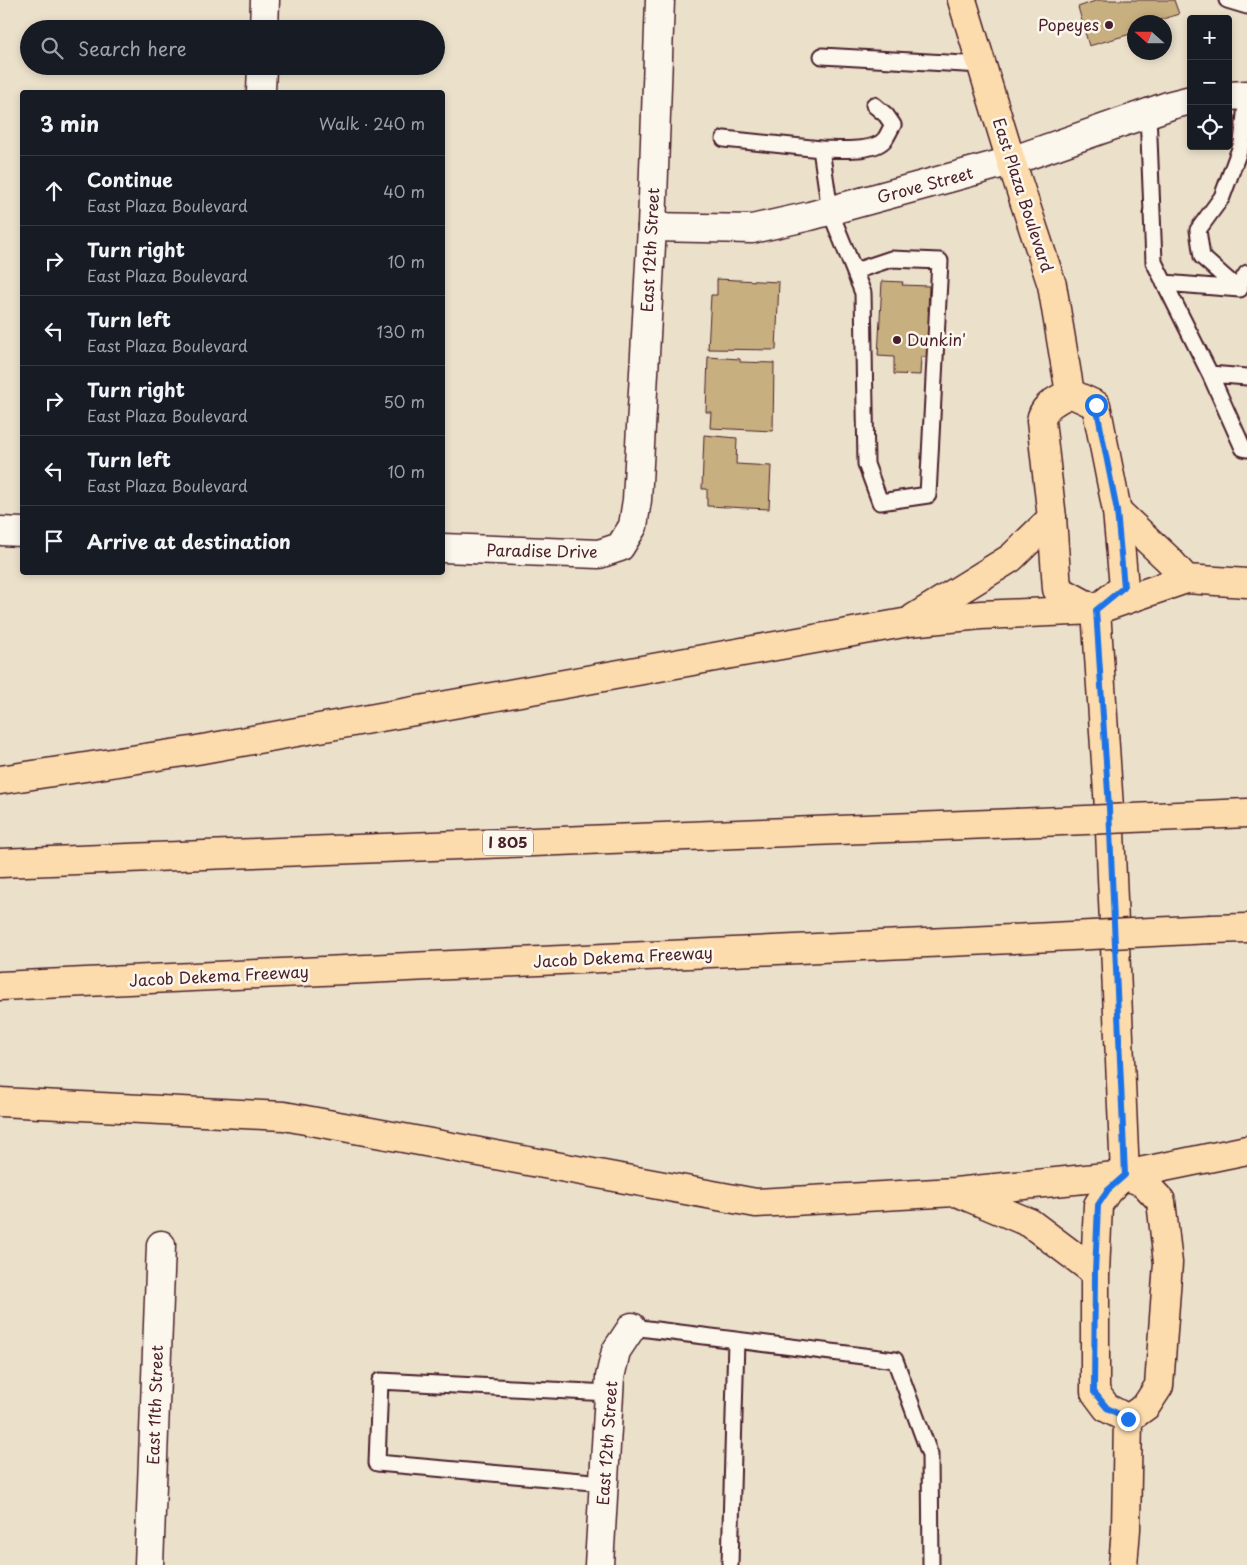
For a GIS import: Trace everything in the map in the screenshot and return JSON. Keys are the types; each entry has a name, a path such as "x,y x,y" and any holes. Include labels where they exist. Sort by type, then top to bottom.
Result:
{"main road":[{"name":"East Plaza Boulevard","path":"962,0 1011,161 1052,285 1070,393"},
{"path":"1070,393 1096,405 1117,511 1124,587 1096,610 1057,589 1052,518 1041,420 1042,413 1046,408 1070,393"},
{"path":"1117,511 1168,559 1186,579"},
{"path":"909,622 1011,558 1052,518"},
{"path":"0,780 197,750 909,622 1096,610 1186,579 1247,583"},
{"path":"1096,610 1109,808 1125,1175"},
{"name":"I 805","path":"0,863 1247,813"},
{"name":"Jacob Dekema Freeway","path":"0,986 1247,928"},
{"path":"0,1102 284,1116 756,1203 956,1192 1125,1175 1247,1150"},
{"path":"1125,1175 1108,1190 1098,1205 1095,1272 1094,1392 1107,1408 1128,1419"},
{"path":"1125,1175 1144,1183 1161,1201 1168,1263 1159,1386 1146,1406 1128,1419"},
{"path":"956,1192 1030,1223 1095,1272"},
{"path":"1123,1565 1126,1529 1128,1419"}],"street":[{"path":"264,20 265,0"},
{"name":"East 12th Street","path":"637,500 652,227 660,0"},
{"path":"261,90 262,75"},
{"path":"1232,96 1247,95"},
{"name":"Grove Street","path":"652,227 752,229 830,211 1011,161 1187,101"},
{"name":"Paradise Drive","path":"445,548 599,554 620,547 633,526 637,500"},
{"path":"0,531 20,532"},
{"name":"East 11th Street","path":"149,1565 160,1245"},
{"name":"East 12th Street","path":"599,1565 610,1378 616,1350 632,1327"}],"lane":[{"path":"1227,0 1247,6"},
{"path":"822,56 982,65"},
{"path":"1242,289 1202,258 1198,230 1222,197 1242,143 1247,95"},
{"path":"724,139 822,149 872,147 884,141 893,124 874,105"},
{"path":"1148,113 1154,262 1210,374 1244,448 1247,449"},
{"path":"822,149 830,211 863,293 866,464 880,502 928,494 940,262 891,259 855,271"},
{"path":"1242,289 1247,273"},
{"path":"1164,283 1242,289"},
{"path":"1210,374 1247,377"},
{"path":"632,1327 896,1360 930,1455 931,1565"},
{"path":"730,1565 736,1340"},
{"path":"604,1483 377,1463 380,1381 609,1394"}],"building":[{"name":"Popeyes","path":"1098,0 1174,0 1179,14 1172,16 1127,15 1127,35 1089,46 1078,7"},
{"path":"717,279 779,282 776,350 708,349 711,295 717,295"},
{"path":"882,281 903,282 902,285 929,286 928,311 933,311 932,329 928,329 927,357 921,357 920,375 894,374 894,357 878,356"},
{"path":"708,357 740,359 740,362 774,363 773,431 710,428 711,412 706,412"},
{"path":"704,435 737,438 736,464 771,466 769,509 707,506 707,489 702,489"}],"place":[{"name":"Popeyes","path":"1109,25"},
{"name":"Dunkin'","path":"897,340"}],"route":[{"path":"1096,405 1117,511 1124,587 1096,610 1109,808 1125,1175 1108,1190 1098,1205 1095,1272 1094,1392 1107,1408 1128,1419"}]}
